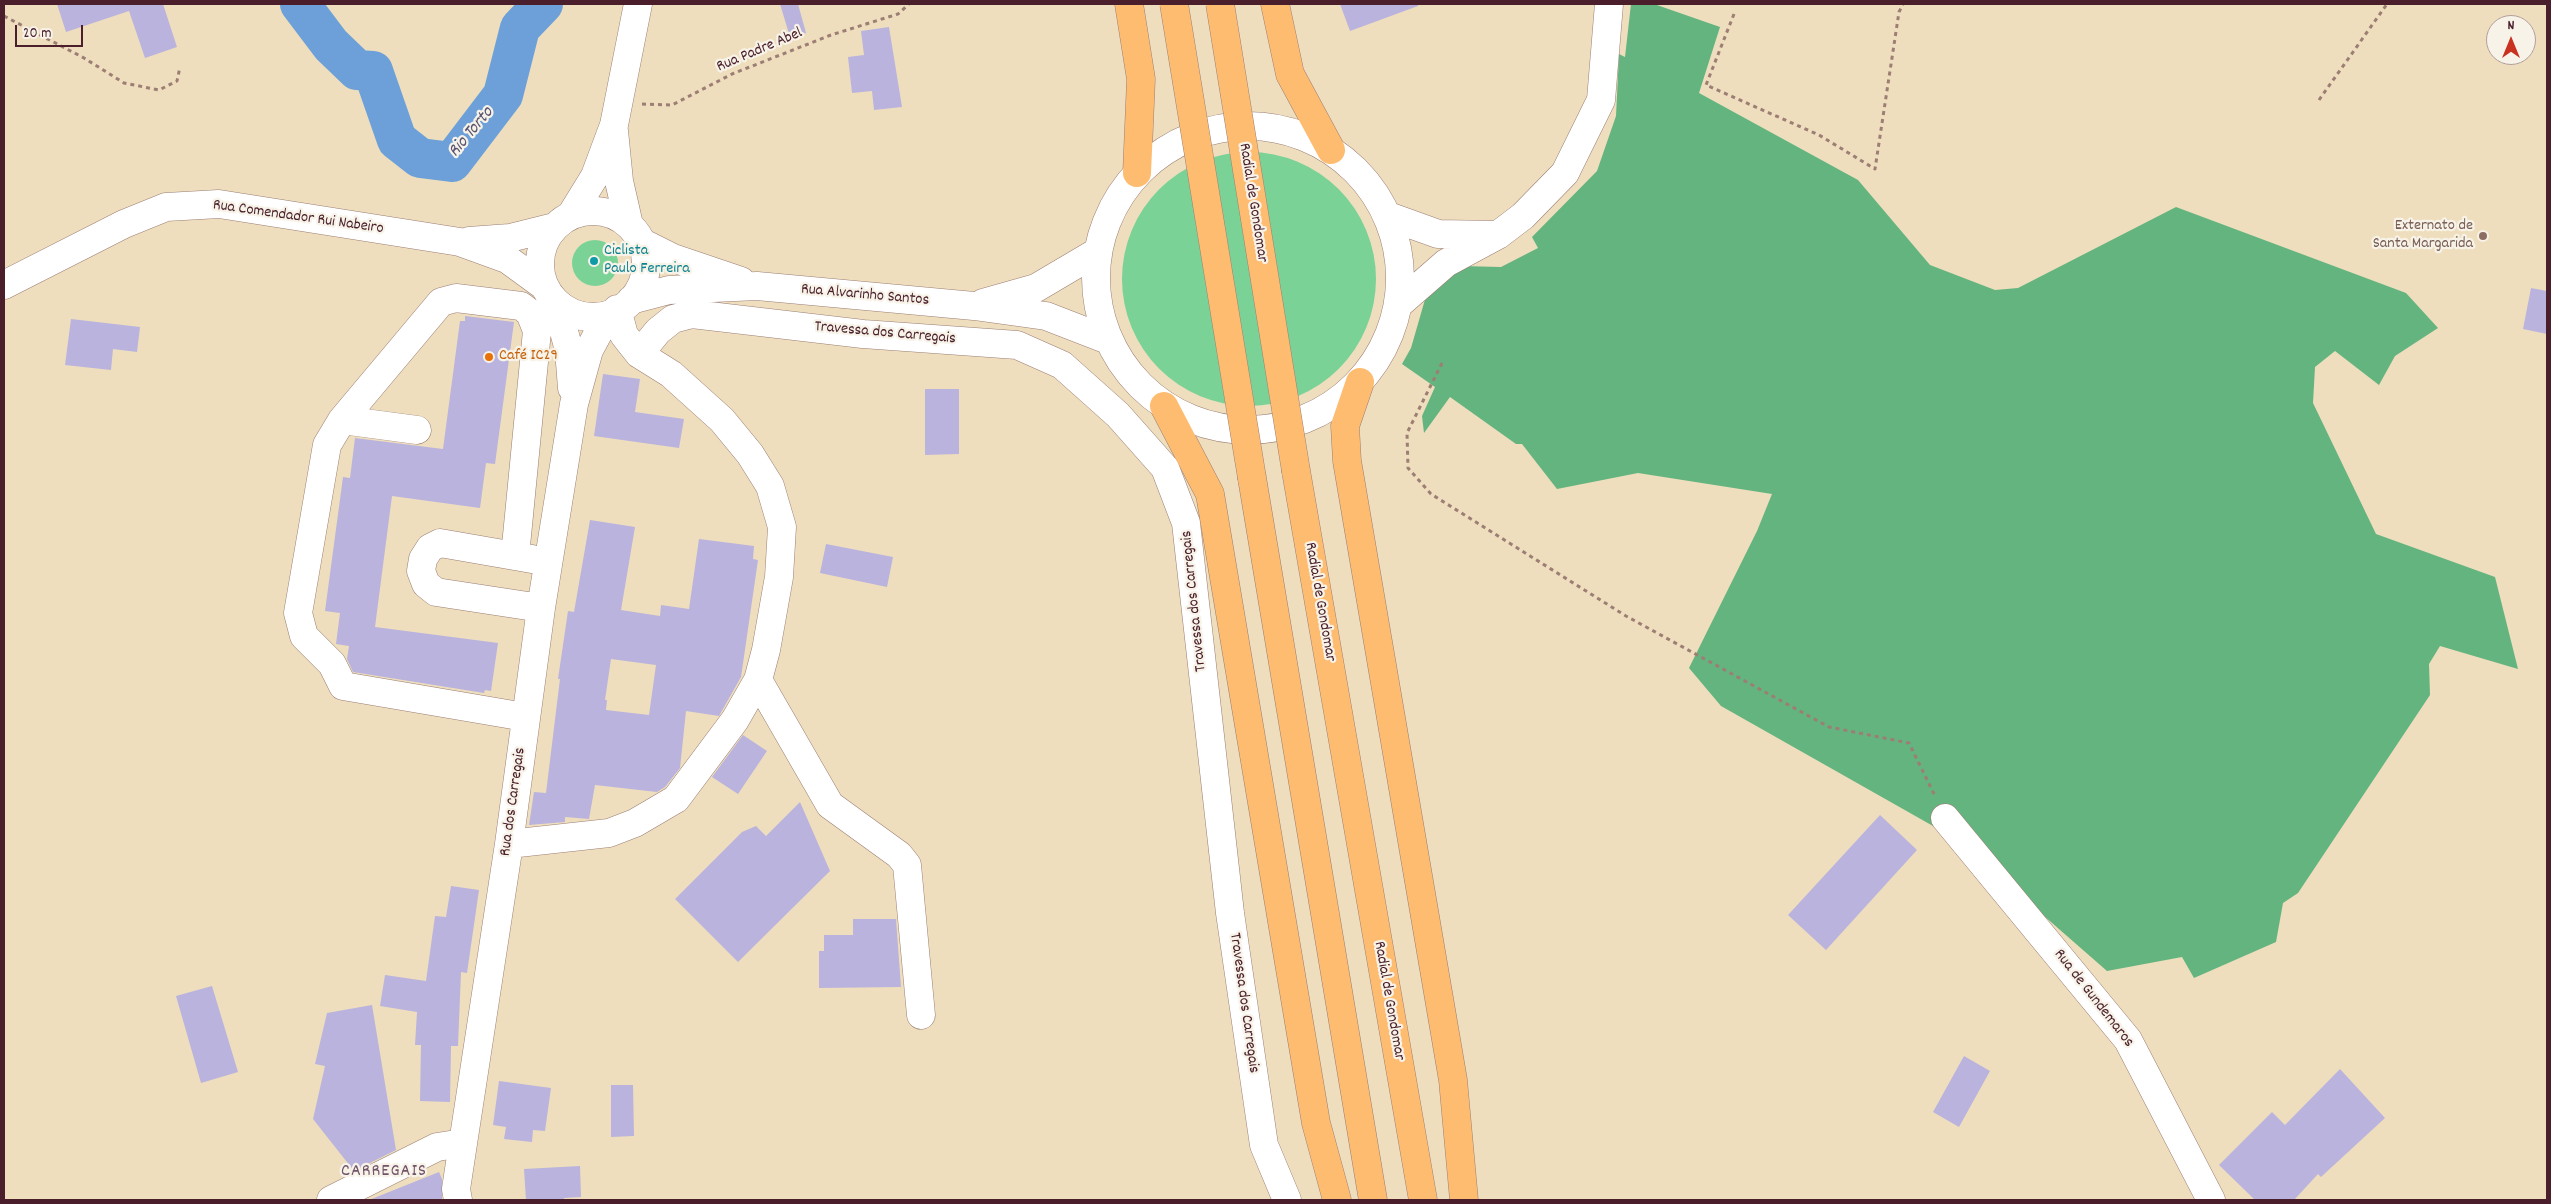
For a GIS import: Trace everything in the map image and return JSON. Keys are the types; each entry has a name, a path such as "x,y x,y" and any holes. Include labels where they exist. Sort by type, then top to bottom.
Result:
{"highway":[{"path":"1129,4 1141,79 1137,173"},
{"path":"1174,4 1373,1200"},
{"name":"Radial de Gondomar","path":"1220,4 1296,471 1423,1200"},
{"path":"1275,4 1290,74 1331,150"},
{"path":"1360,382 1345,426 1346,462 1452,1080 1464,1200"},
{"path":"1164,406 1210,494 1316,1123 1337,1200"}],"street":[{"path":"614,125 619,181 635,234 646,262 642,283 619,308 594,317 573,313 550,294 539,265 543,245 595,176 614,125 638,4"},
{"path":"1399,304 1446,264 1498,235 1523,216 1565,173 1601,100 1609,4"},
{"path":"1244,125 1274,127 1304,136 1331,150 1354,168 1374,190 1388,216 1398,251 1401,274 1399,304 1391,332 1378,359 1360,382 1337,402 1311,417 1282,427 1252,430 1223,428 1192,420 1164,406 1142,388 1123,366 1108,340 1098,310 1095,281 1097,252 1105,223 1118,196 1137,173 1160,153 1186,138 1214,129 1244,125"},
{"name":"Rua Comendador Rui Nabeiro","path":"4,285 124,224 166,207 219,204 460,242 507,259 550,294"},
{"path":"562,221 591,211 612,214 635,234"},
{"path":"1388,216 1438,234 1498,235"},
{"name":"Rua Comendador Rui Nabeiro","path":"460,242 510,238 562,221"},
{"name":"Rua Alvarinho Santos","path":"635,234 673,258 757,286"},
{"name":"Rua Alvarinho Santos","path":"974,306 1036,288 1097,252"},
{"name":"Rua Alvarinho Santos","path":"619,308 669,290 757,286 974,306 1046,316 1108,340"},
{"name":"Rua dos Carregais","path":"550,294 569,350 574,404"},
{"path":"515,556 537,331 530,313 521,306 456,298 441,302 342,420 327,445 298,612 304,636 332,664 343,686 526,717"},
{"path":"509,844 609,833 635,822 676,798 735,720 758,680 766,650 780,567 782,527 770,486 750,454 722,420 671,374 639,354 624,336 619,308"},
{"name":"Rua dos Carregais","path":"458,1200 456,1189 509,844 541,608 574,404 589,350 619,308"},
{"name":"Travessa dos Carregais","path":"639,354 658,331 673,319 692,314 863,334 1018,345 1062,365 1118,415 1165,468 1186,523 1230,913 1264,1145 1287,1200"},
{"path":"342,420 417,430"},
{"path":"541,608 436,592 426,584 421,571 423,559 430,548 440,543 548,562"},
{"path":"758,680 830,805 899,855 907,865 921,1015"},
{"name":"Rua de Gundemaros","path":"1945,818 2128,1040 2211,1200"},
{"path":"332,1200 437,1147 463,1143"}],"path":[{"name":"Rua Padre Abel","path":"619,98 647,105 672,104 732,74 831,35 898,14 909,4"},
{"path":"1734,14 1706,85 1819,134 1875,169 1900,12 1903,4"},
{"path":"2320,100 2387,4"},
{"path":"4,16 84,58 124,83 159,90 177,81 180,67"},
{"path":"1442,363 1407,433 1408,468 1431,494 1626,616 1830,726 1908,743 1945,818"}],"green space":[{"path":"1631,4 1654,4 1720,27 1699,93 1858,180 1930,265 1995,290 2018,288 2176,207 2406,293 2438,328 2395,356 2379,385 2335,351 2315,367 2313,403 2376,534 2495,577 2518,669 2440,646 2429,664 2430,695 2298,893 2283,903 2276,942 2194,978 2182,957 2107,971 1956,839 1721,706 1689,668 1757,531 1772,494 1638,473 1557,489 1522,444 1516,444 1450,397 1424,433 1422,416 1435,387 1402,364 1411,348 1426,296 1421,265 1501,267 1538,248 1532,237 1597,171 1616,116 1619,54 1625,57"},
{"path":"1249,152 1286,157 1320,173 1339,189 1355,208 1371,242 1376,279 1371,316 1355,350 1339,369 1320,385 1286,401 1249,406 1212,401 1178,385 1159,369 1143,350 1127,316 1122,279 1127,242 1143,208 1159,189 1178,173 1212,157"},
{"path":"595,240 608,244 614,250 618,263 614,276 608,282 595,286 582,282 576,276 572,263 576,250 582,244"}],"building":[{"path":"57,4 163,4 177,47 145,58 129,11 66,32"},
{"path":"780,4 798,4 806,33 790,37"},
{"path":"1340,4 1418,4 1418,6 1350,31"},
{"path":"889,27 902,107 874,110 872,91 852,93 848,57 864,55 861,31"},
{"path":"2531,288 2547,291 2547,334 2523,329"},
{"path":"465,316 514,322 495,464 486,463 480,508 392,496 375,627 498,643 491,691 485,690 484,693 353,672 347,659 349,646 336,644 340,613 325,611 343,477 350,478 355,438 443,449 460,321 465,321"},
{"path":"71,319 140,327 137,352 113,349 111,370 65,365"},
{"path":"603,374 640,379 635,412 684,419 679,448 594,436"},
{"path":"925,389 959,389 959,454 925,455"},
{"path":"590,520 635,527 621,610 660,616 661,605 689,609 699,539 754,546 753,559 758,560 741,677 719,716 686,711 680,768 665,787 657,792 595,785 589,819 565,817 565,822 529,825 534,792 546,793 560,679 558,679 568,611 574,612","holes":["611,659 656,665 649,715 606,710 607,700 605,700"]},
{"path":"826,544 893,557 887,587 820,573"},
{"path":"743,735 767,751 738,794 712,777"},
{"path":"800,802 830,871 738,962 675,899 742,832 756,826 766,836"},
{"path":"1880,815 1917,850 1826,950 1788,915"},
{"path":"451,886 479,890 467,973 461,972 458,1046 451,1046 450,1102 420,1101 421,1045 415,1045 417,1012 380,1006 385,975 426,981 435,916 446,917"},
{"path":"853,919 896,919 901,987 819,988 819,951 824,951 824,935 853,935"},
{"path":"212,986 238,1072 201,1083 176,996"},
{"path":"372,1005 396,1150 354,1171 313,1119 325,1066 315,1064 327,1013"},
{"path":"1964,1056 1990,1071 1959,1127 1933,1112"},
{"path":"2340,1069 2385,1118 2321,1177 2318,1174 2294,1200 2255,1200 2219,1165 2272,1112 2285,1125"},
{"path":"499,1081 551,1088 545,1131 533,1130 532,1142 504,1139 506,1127 493,1125"},
{"path":"611,1085 633,1085 634,1136 611,1137"},
{"path":"580,1166 581,1197 564,1198 564,1200 526,1200 524,1169"},
{"path":"439,1172 442,1179 442,1200 369,1200"}],"waterway":[{"name":"Rio Torto","path":"300,4 331,45 357,70 373,71 397,140 420,158 452,162 503,95 520,28 543,4"}],"place":[{"name":"Externato de Santa Margarida","path":"2483,236"},
{"name":"Ciclista Paulo Ferreira","path":"594,261"},
{"name":"Café IC29","path":"489,357"}],"district":[{"name":"CARREGAIS","path":"384,1173"}]}
